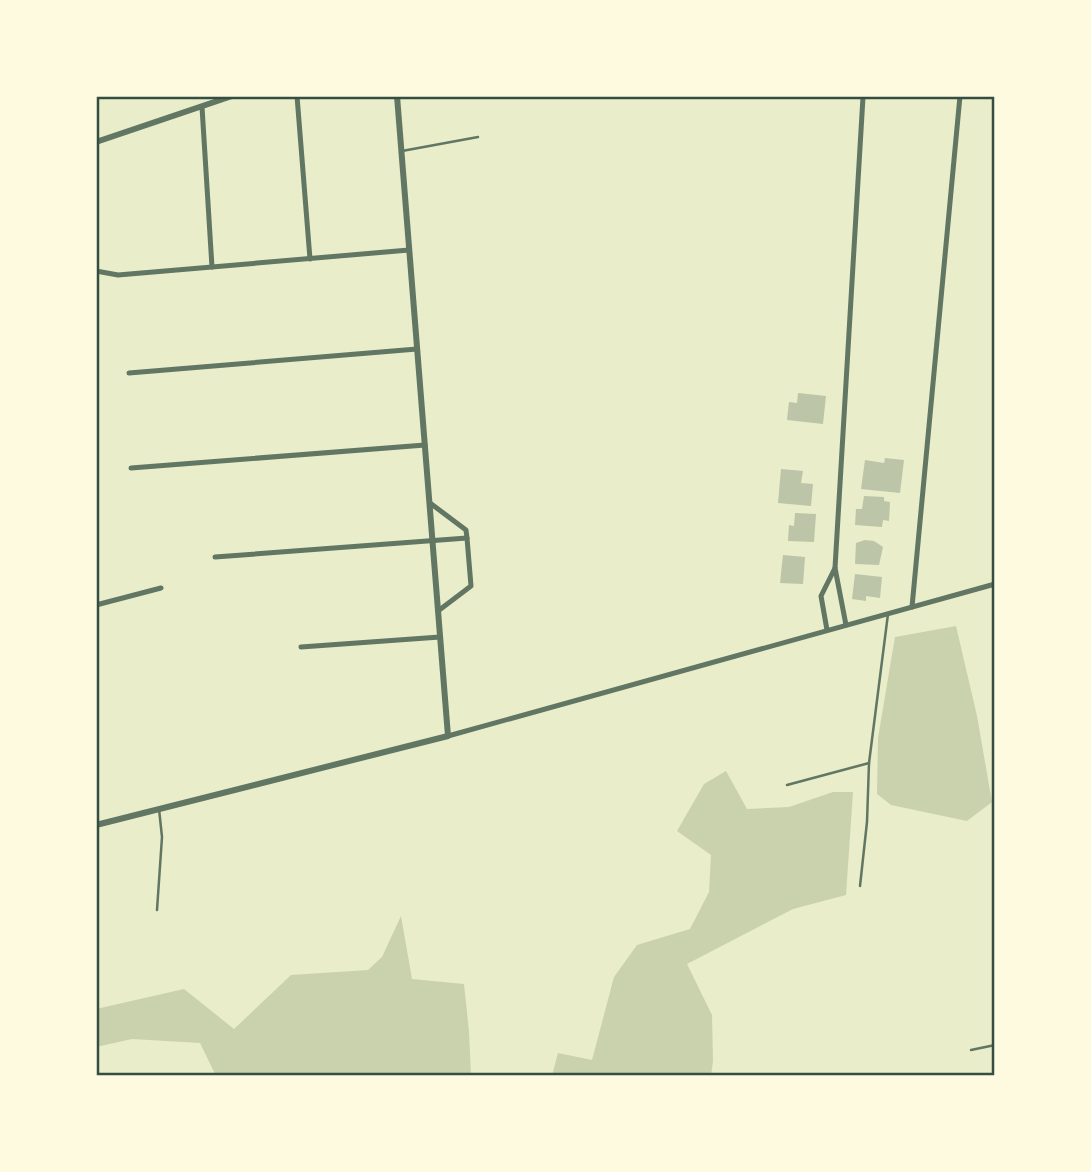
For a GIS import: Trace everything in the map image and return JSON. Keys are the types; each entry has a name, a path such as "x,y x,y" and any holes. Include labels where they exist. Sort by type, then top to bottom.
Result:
{"street":[{"path":"96,142 232,96"},
{"path":"298,96 310,259"},
{"path":"397,96 448,736"},
{"path":"912,607 960,96"},
{"path":"846,625 835,568 863,97"},
{"path":"202,107 212,267"},
{"path":"96,271 118,275 409,250"},
{"path":"129,373 417,349"},
{"path":"131,468 425,445"},
{"path":"430,503 467,530 471,586 438,611"},
{"path":"215,557 467,538"},
{"path":"827,630 821,596 835,568"},
{"path":"96,825 448,736 995,584"},
{"path":"96,605 161,588"},
{"path":"301,647 440,637"}],"lane":[{"path":"401,151 478,137"},
{"path":"860,886 867,822 869,763 888,614"},
{"path":"788,785 869,763"},
{"path":"157,910 162,837 159,810"},
{"path":"971,1050 995,1045"}],"green space":[{"path":"956,626 977,716 992,802 967,821 891,805 877,794 878,738 895,637"},
{"path":"726,771 747,809 789,807 833,792 853,792 846,895 793,909 687,964 712,1015 711,1076 552,1076 558,1053 592,1060 614,977 637,945 690,929 709,892 711,855 677,831 704,784"},
{"path":"401,916 412,979 464,984 471,1076 216,1076 200,1043 132,1039 96,1047 96,1009 184,989 234,1029 291,975 368,970 382,957"}],"building":[{"path":"798,393 826,396 823,424 787,420 789,402 797,403"},
{"path":"885,458 904,460 900,493 861,489 865,460 884,463"},
{"path":"781,469 803,471 801,483 813,484 811,506 778,503"},
{"path":"864,496 884,497 884,501 890,502 889,521 883,520 882,527 855,525 856,509 862,509"},
{"path":"795,513 816,514 814,542 788,541 789,525 794,526"},
{"path":"874,541 883,547 879,565 855,564 856,543"},
{"path":"783,555 805,557 803,584 780,583"},
{"path":"855,574 882,577 880,598 866,596 866,601 852,599"}]}
